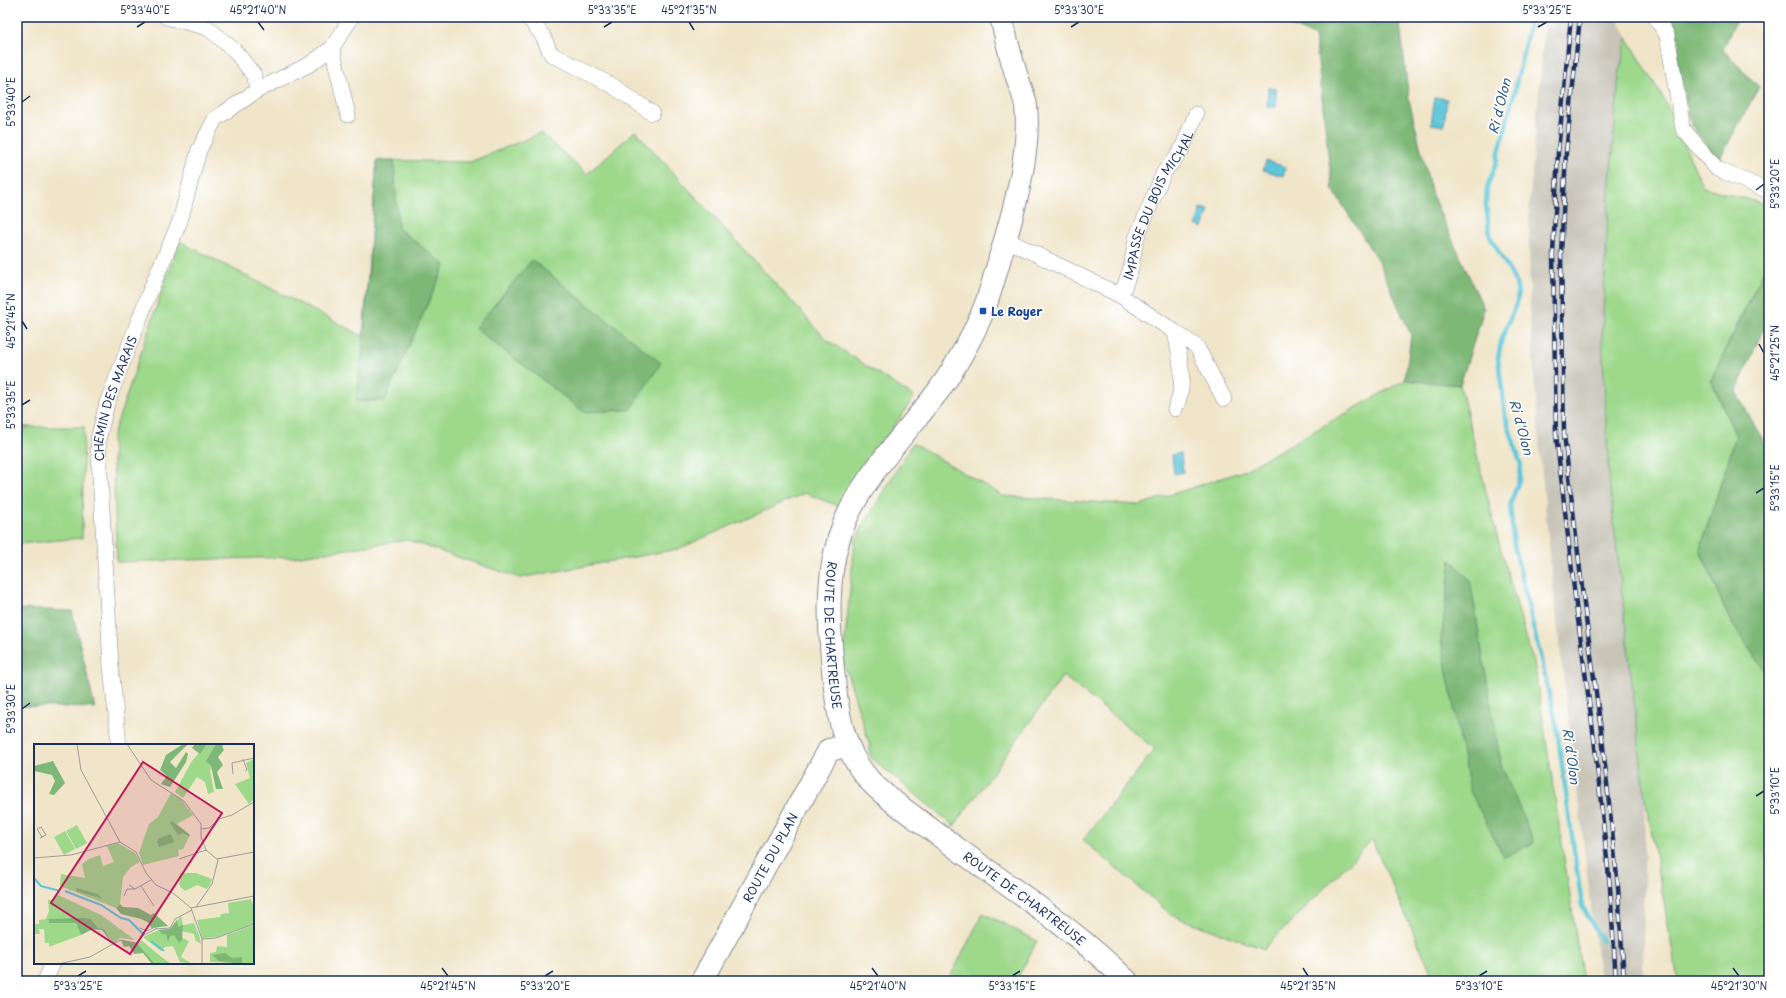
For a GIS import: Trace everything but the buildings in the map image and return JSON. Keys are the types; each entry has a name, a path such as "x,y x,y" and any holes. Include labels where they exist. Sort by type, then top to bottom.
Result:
{"main road":[{"name":"ROUTE DE CHARTREUSE","path":"1001,17 1014,69 1026,105 1026,133 1023,163 1015,203 1006,239 983,311 958,358 935,396 863,488 850,511 839,536 831,569 830,642 837,709 846,742 854,758 872,783 953,846 1050,914 1127,981"},
{"name":"ROUTE DU PLAN","path":"702,981 829,750 838,748 846,742"}],"street":[{"path":"166,17 208,28 234,50 254,75 258,90"},
{"path":"348,115 332,48 352,17"},
{"path":"528,17 543,36 551,54 613,86 652,113"},
{"path":"1655,17 1667,35 1683,129 1718,169 1769,191"},
{"name":"CHEMIN DES MARAIS","path":"119,744 111,666 98,440 110,396 152,286 180,221 199,150 215,119 258,90 310,64 332,48"},
{"name":"IMPASSE DU BOIS MICHAL","path":"1121,296 1132,268 1136,239 1164,172 1181,151 1196,114"},
{"name":"IMPASSE DU BOIS MICHAL","path":"1006,239 1121,296 1197,347 1224,399"},
{"path":"1175,332 1182,367 1181,394 1175,409"},
{"path":"45,981 53,964"}],"shaded area":[{"path":"1545,17 1617,17 1627,37 1619,75 1609,193 1602,337 1609,480 1645,797 1643,981 1600,981 1556,614 1540,455 1530,320 1529,209"}],"green space":[{"path":"1266,17 1288,17 1288,25"},
{"path":"1288,17 1399,17 1409,100 1432,195 1484,309 1460,385 1405,380 1411,335 1378,261 1332,188 1315,36 1288,25"},
{"path":"1666,17 1737,17 1723,50 1759,87 1719,160 1691,125 1669,22"},
{"path":"1627,37 1667,105 1703,187 1769,205 1769,260 1711,380 1736,436 1700,549 1730,621 1769,677 1769,981 1678,981 1645,797 1609,480 1602,337 1609,193 1619,75"},
{"path":"635,131 827,340 914,397 838,506 805,493 678,549 520,578 407,540 294,557 117,562 112,438 179,241 363,336 377,160 470,162 541,133 587,174"},
{"path":"377,160 394,160 398,228 445,265 385,400 356,402 364,336"},
{"path":"532,260 661,363 630,410 584,412 475,328"},
{"path":"1769,260 1769,316 1736,392 1769,451 1769,677 1730,621 1700,549 1736,436 1711,380"},
{"path":"1405,380 1460,385 1497,536 1535,668 1583,981 1435,981 1372,840 1264,949 1173,916 1083,840 1155,749 1063,676 954,826 870,757 870,746 843,660 855,540 913,443 1003,496 1139,505 1243,471"},
{"path":"17,427 84,427 82,538 17,544"},
{"path":"1451,560 1470,580 1501,764 1534,843 1504,857 1470,791 1441,641"},
{"path":"17,609 72,611 95,708 17,706"},
{"path":"983,913 1037,941 1016,981 948,981"}],"water":[{"path":"1268,88 1276,89 1276,107 1267,107"},
{"path":"1435,97 1447,99 1444,126 1431,124"},
{"path":"1266,161 1286,167 1283,176 1263,170"},
{"path":"1201,208 1209,210 1203,228 1196,225"},
{"path":"1181,453 1183,472 1174,474 1172,455"}],"waterway":[{"name":"Ri d'Olon","path":"1531,17 1514,94 1496,164 1487,187 1486,205 1490,236 1516,283 1518,294 1517,302 1502,338 1498,358 1505,415 1521,465 1520,477 1510,505 1514,545 1556,723 1582,906 1602,941"}],"railway":[{"path":"1571,17 1558,152 1553,254 1556,434 1576,605 1594,738 1610,887 1616,981"},
{"path":"1580,17 1566,153 1561,254 1564,434 1584,604 1602,737 1618,887 1624,981"}],"place":[{"name":"Le Royer","path":"983,311"}]}
